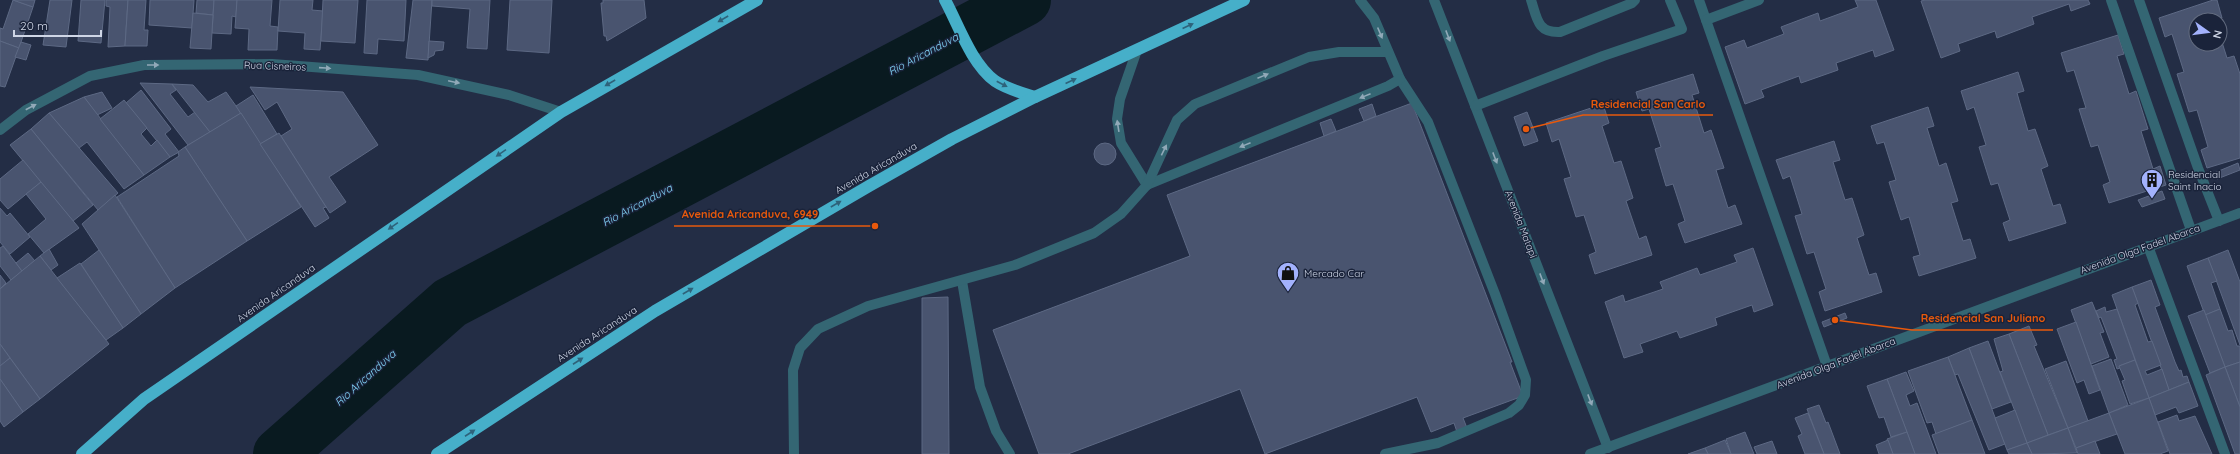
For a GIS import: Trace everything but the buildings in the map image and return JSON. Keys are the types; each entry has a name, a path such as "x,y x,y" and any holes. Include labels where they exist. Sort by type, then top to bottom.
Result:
{"highway":[{"name":"Avenida Aricanduva","path":"82,454 144,398 561,112 757,0"},
{"path":"945,0 976,60 995,81 1035,97"},
{"name":"Avenida Aricanduva","path":"437,454 655,311 952,139 1035,97 1244,0"}],"street":[{"path":"1360,0 1374,18 1400,79 1428,122 1495,294 1526,380 1526,394 1519,405 1509,413 1438,443 1385,454"},
{"name":"Avenida Matapi","path":"1434,0 1608,448"},
{"path":"1531,0 1539,23 1543,30 1549,33 1560,32 1632,3 1636,0"},
{"path":"1475,106 1602,56 1682,29 1670,0"},
{"path":"1699,0 1828,366"},
{"path":"1706,20 1759,0"},
{"path":"2110,0 2191,230"},
{"path":"2139,0 2198,168 2219,221"},
{"path":"1137,50 1120,99 1117,119 1121,143 1128,152 1134,167 1147,185"},
{"path":"794,454 793,370 800,348 818,328 868,306 1015,265 1094,233 1122,214 1147,185 1177,120 1195,104 1309,57 1339,52 1388,52"},
{"name":"Rua Cisneiros","path":"0,130 26,110 90,76 144,65 272,64 418,75 509,96 561,112"},
{"path":"1147,185 1388,86 1400,79"},
{"name":"Avenida Olga Fadel Abarca","path":"1590,454 2240,213"},
{"path":"2148,246 2225,454"},
{"path":"962,281 980,388 996,431 1010,454"}],"waterway":[{"name":"Rio Aricanduva","path":"279,454 450,303 1025,0"}],"place":[{"name":"Residencial San Carlo","path":"1526,129"},
{"name":"Residencial Saint Inacio","path":"2152,200"},
{"name":"Avenida Aricanduva, 6949","path":"875,226"},
{"name":"Mercado Car","path":"1288,292"},
{"name":"Residencial San Juliano","path":"1835,320"}]}
